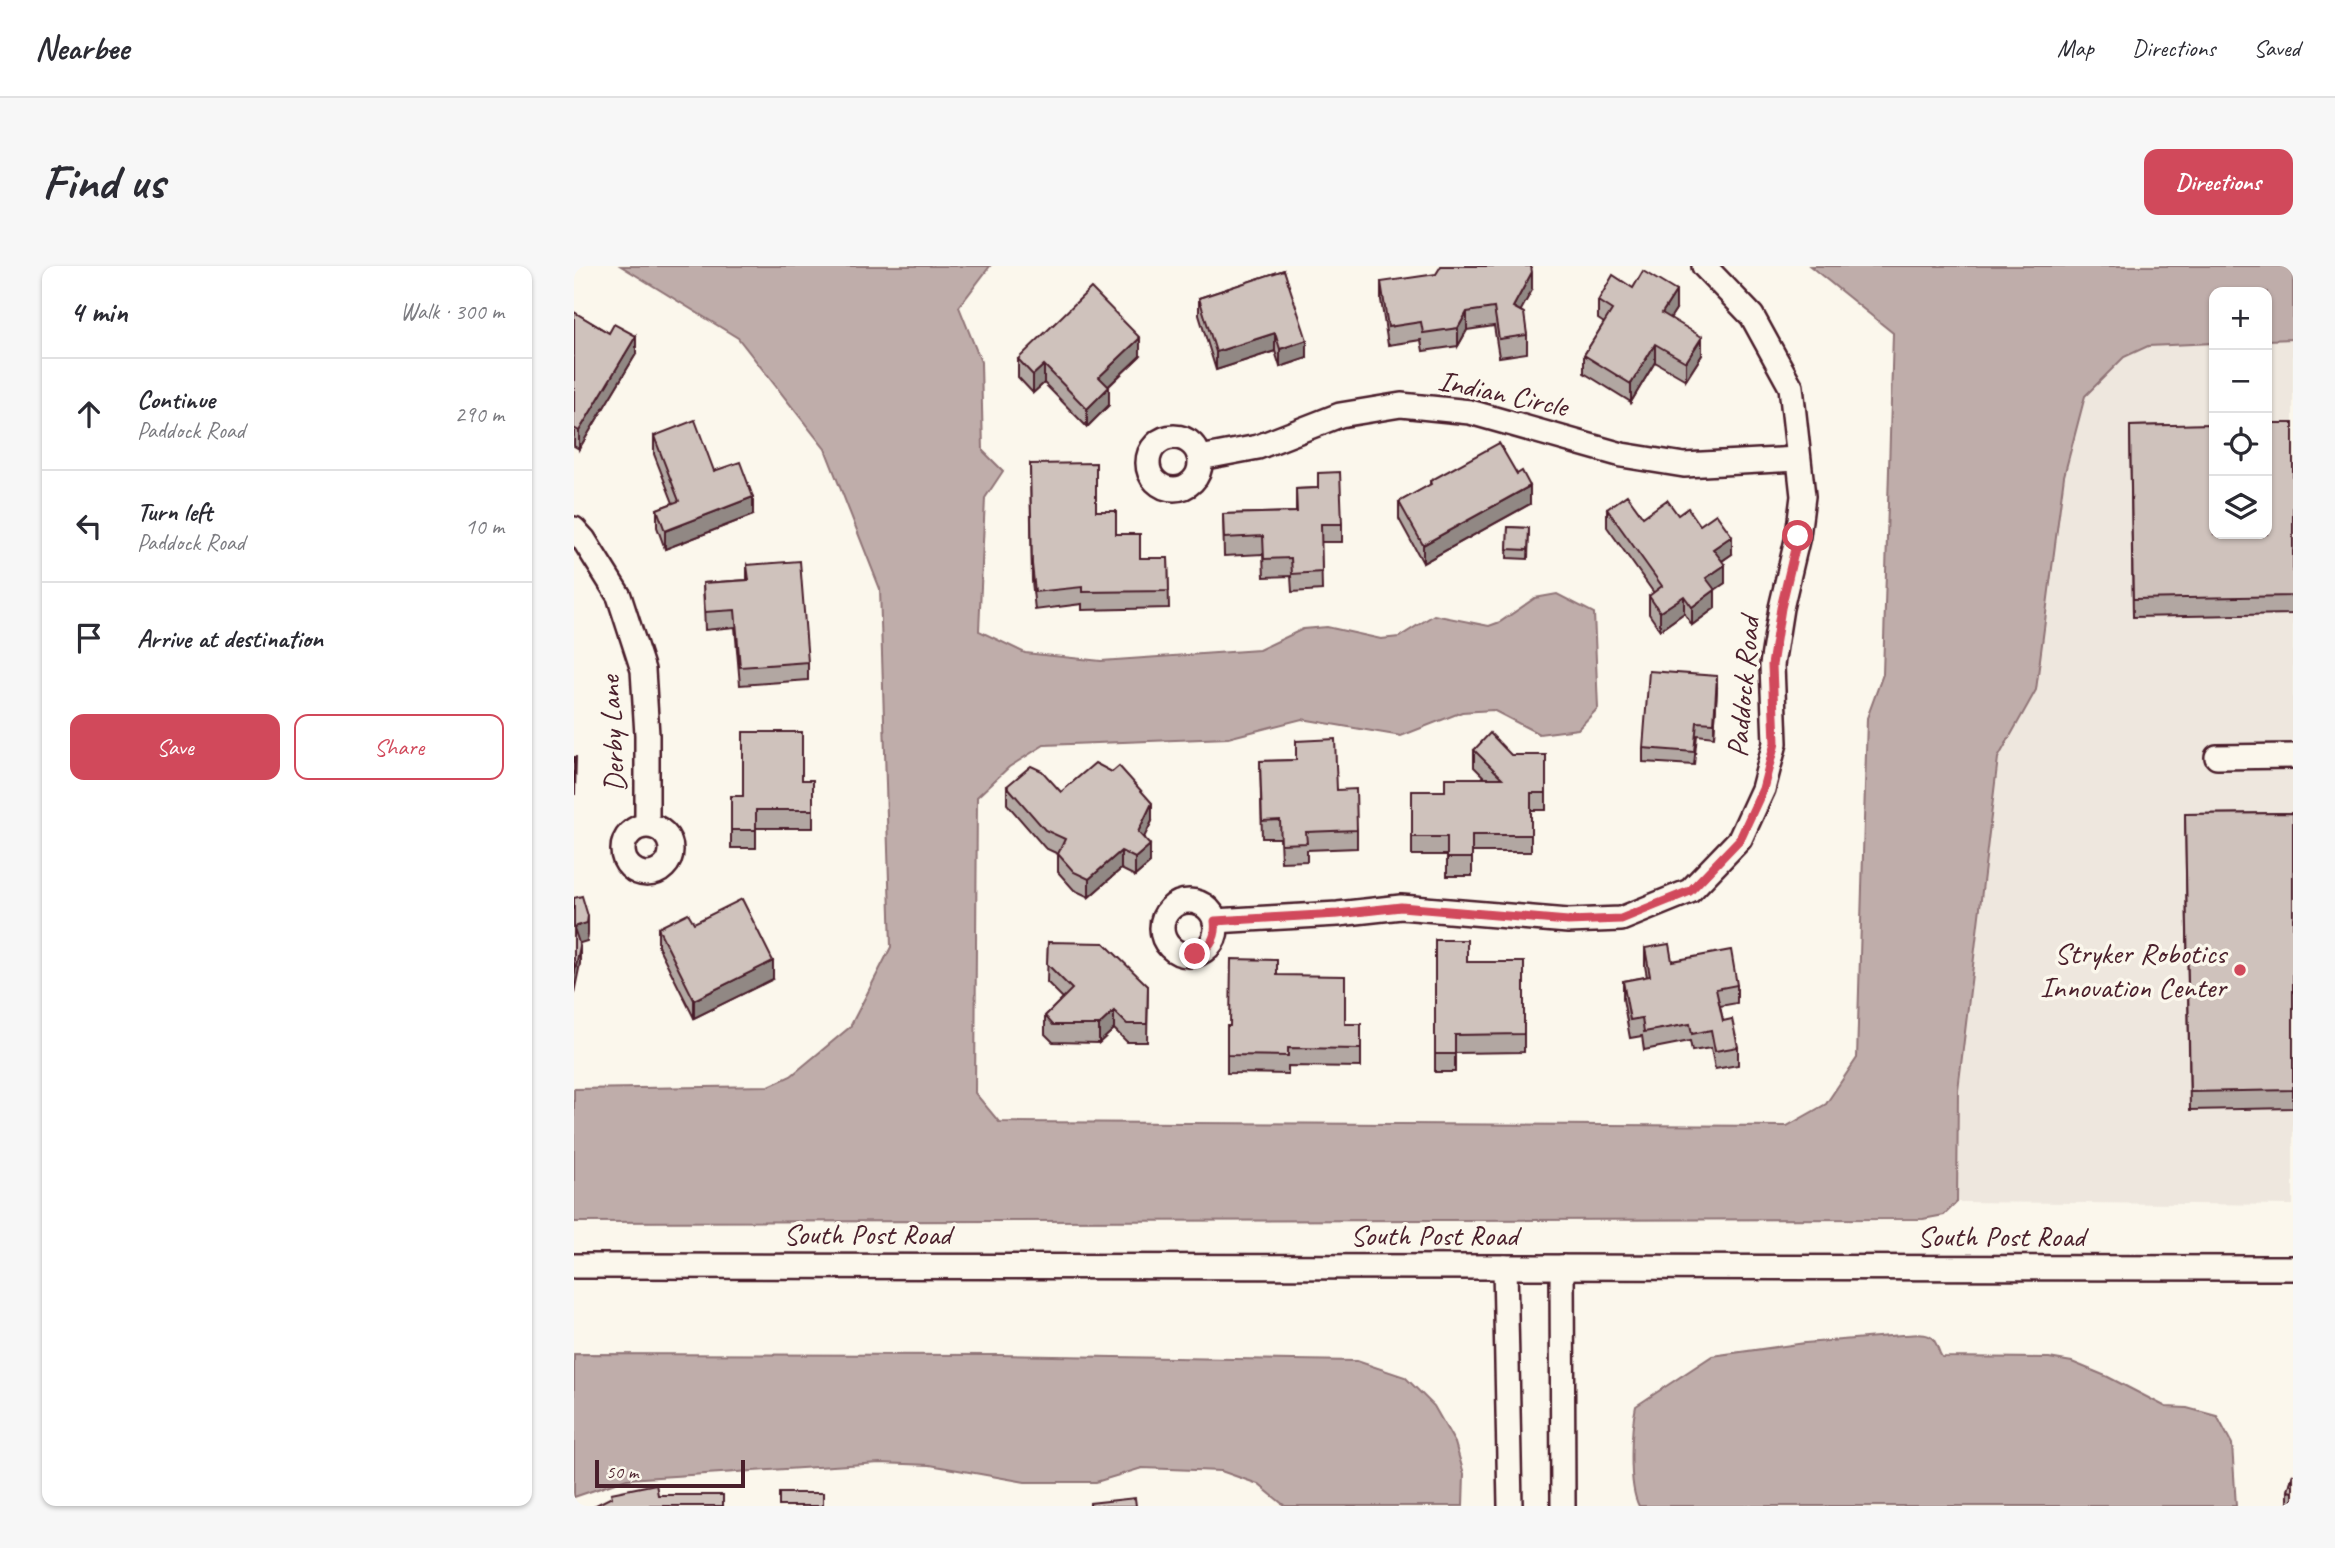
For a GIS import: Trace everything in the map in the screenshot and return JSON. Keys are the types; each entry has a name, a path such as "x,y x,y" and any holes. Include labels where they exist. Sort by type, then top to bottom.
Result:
{"street":[{"name":"Paddock Road","path":"1215,921 1338,914 1401,907 1568,921 1621,919 1690,891 1740,839 1763,789 1775,743 1772,665 1781,608 1798,536 1802,496 1791,387 1752,316 1704,266"},
{"name":"Indian Circle","path":"1200,458 1258,447 1340,415 1401,405 1470,412 1622,455 1684,465 1798,459"},
{"name":"Derby Lane","path":"574,529 584,540 619,596 643,670 647,735 647,825"},
{"path":"2217,757 2293,756"},
{"name":"South Post Road","path":"574,1266 2293,1268"},
{"path":"1505,1266 1510,1506"},
{"path":"1562,1267 1563,1506"}],"shaded area":[{"path":"621,266 990,266 959,307 981,362 983,451 1003,471 985,498 979,631 1025,653 1101,661 1259,650 1303,629 1327,627 1381,639 1399,637 1434,615 1489,626 1500,622 1535,598 1557,594 1594,613 1598,708 1578,729 1539,734 1493,710 1462,712 1401,736 1302,719 1228,738 1044,745 1009,767 977,797 975,1093 999,1122 1787,1126 1826,1104 1857,1058 1867,718 1883,674 1893,333 1810,266 2293,266 2293,339 2272,340 2272,287 2209,287 2209,343 2148,346 2124,357 2085,396 2064,476 2036,690 1998,758 1958,1090 1957,1202 1944,1215 1923,1219 574,1222 574,1089 769,1086 791,1076 850,1027 891,947 880,589 825,449 738,338"},
{"path":"2293,339 2293,1205 1957,1202 1958,1090 1998,758 2036,690 2064,476 2086,395 2124,357 2148,346 2209,343 2209,539 2272,539 2272,340"},
{"path":"1902,1335 1929,1336 1942,1357 2049,1358 2072,1362 2166,1407 2187,1408 2217,1416 2232,1444 2236,1506 1639,1506 1632,1471 1636,1406 1712,1356 1805,1343"},
{"path":"574,1354 998,1355 1357,1361 1405,1377 1434,1406 1455,1443 1464,1474 1463,1506 1285,1506 1258,1484 1221,1471 1142,1468 1096,1482 1025,1482 930,1465 880,1463 627,1479 574,1497"}],"building":[{"path":"1441,266 1531,266 1532,272 1513,307 1524,313 1527,335 1499,339 1494,308 1467,312 1458,328 1423,333 1421,322 1388,327 1381,282 1436,274"},
{"path":"1284,270 1307,340 1280,349 1275,333 1216,352 1199,298"},
{"path":"1643,271 1676,291 1662,313 1702,337 1686,362 1655,344 1631,384 1584,355 1612,310 1598,301 1613,275 1633,288"},
{"path":"1091,288 1140,338 1099,377 1109,387 1087,409 1044,365 1033,375 1018,359"},
{"path":"574,312 609,333 614,324 636,336 579,431 574,428"},
{"path":"695,420 714,471 740,462 753,497 665,531 657,509 679,501 654,436"},
{"path":"2272,423 2293,423 2293,596 2133,599 2130,426 2209,424 2209,539 2272,539"},
{"path":"1499,443 1517,474 1522,471 1530,486 1423,545 1399,502 1431,484 1430,481"},
{"path":"1096,463 1096,511 1116,511 1116,534 1140,534 1140,558 1168,558 1169,591 1082,592 1082,587 1035,592 1030,464"},
{"path":"1340,472 1342,524 1321,524 1322,572 1292,574 1291,558 1264,559 1263,536 1224,538 1223,514 1297,512 1296,489 1318,488 1318,473"},
{"path":"1627,495 1643,517 1667,500 1678,515 1688,508 1700,525 1716,514 1732,536 1713,549 1725,565 1706,578 1715,590 1692,607 1684,596 1660,612 1649,596 1662,586 1607,509"},
{"path":"1508,527 1529,528 1528,550 1507,549"},
{"path":"800,561 808,662 740,667 735,610 705,612 703,583 749,580 747,565"},
{"path":"1649,671 1717,676 1714,723 1697,722 1694,752 1643,748"},
{"path":"743,732 802,732 802,780 813,780 813,810 756,810 756,830 731,830 731,796 743,796"},
{"path":"1490,733 1511,755 1546,755 1546,793 1531,793 1531,835 1472,835 1472,858 1447,858 1447,837 1412,837 1412,791 1445,791 1445,778 1502,778 1474,750"},
{"path":"1335,739 1337,790 1356,789 1357,830 1306,832 1307,843 1281,844 1280,820 1262,821 1260,761 1296,760 1296,741"},
{"path":"576,757 575,794 574,794"},
{"path":"1095,763 1112,772 1119,766 1152,803 1138,832 1150,845 1135,858 1121,851 1089,879 1074,872 1058,854 1065,839 1045,830 1007,786 1031,766 1042,771 1061,792"},
{"name":"Stryker Robotics Innovation Center","path":"2293,813 2293,1090 2190,1092 2185,814"},
{"path":"582,896 588,916 587,923 574,927 574,898"},
{"path":"742,899 773,961 694,1000 658,928 688,913 694,923"},
{"path":"574,928 580,946 574,975"},
{"path":"1435,940 1467,940 1467,962 1524,962 1524,1034 1455,1035 1455,1054 1435,1054"},
{"path":"1048,942 1104,943 1148,986 1147,1024 1127,1024 1114,1011 1099,1025 1053,1025 1045,1016 1072,989 1047,964"},
{"path":"1669,944 1672,961 1731,950 1737,985 1716,989 1723,1021 1732,1019 1738,1047 1715,1051 1711,1030 1692,1034 1690,1024 1644,1032 1642,1018 1630,1020 1623,981 1650,976 1645,948"},
{"path":"1231,959 1277,960 1277,975 1345,976 1345,1024 1361,1024 1361,1049 1288,1048 1288,1056 1227,1055"},
{"path":"2293,1474 2293,1492 2288,1491"},
{"path":"656,1484 658,1495 723,1495 723,1506 594,1506 612,1497 611,1493"},
{"path":"779,1493 823,1493 823,1506 779,1506"},
{"path":"1135,1498 1136,1506 1090,1506 1090,1503"}],"place":[{"name":"Stryker Robotics Innovation Center","path":"2240,970"}],"route":[{"path":"1195,954 1205,950 1212,942 1216,932 1215,921 1338,914 1401,907 1568,921 1621,919 1690,891 1740,839 1763,789 1775,743 1772,665 1781,608 1798,536"}]}
